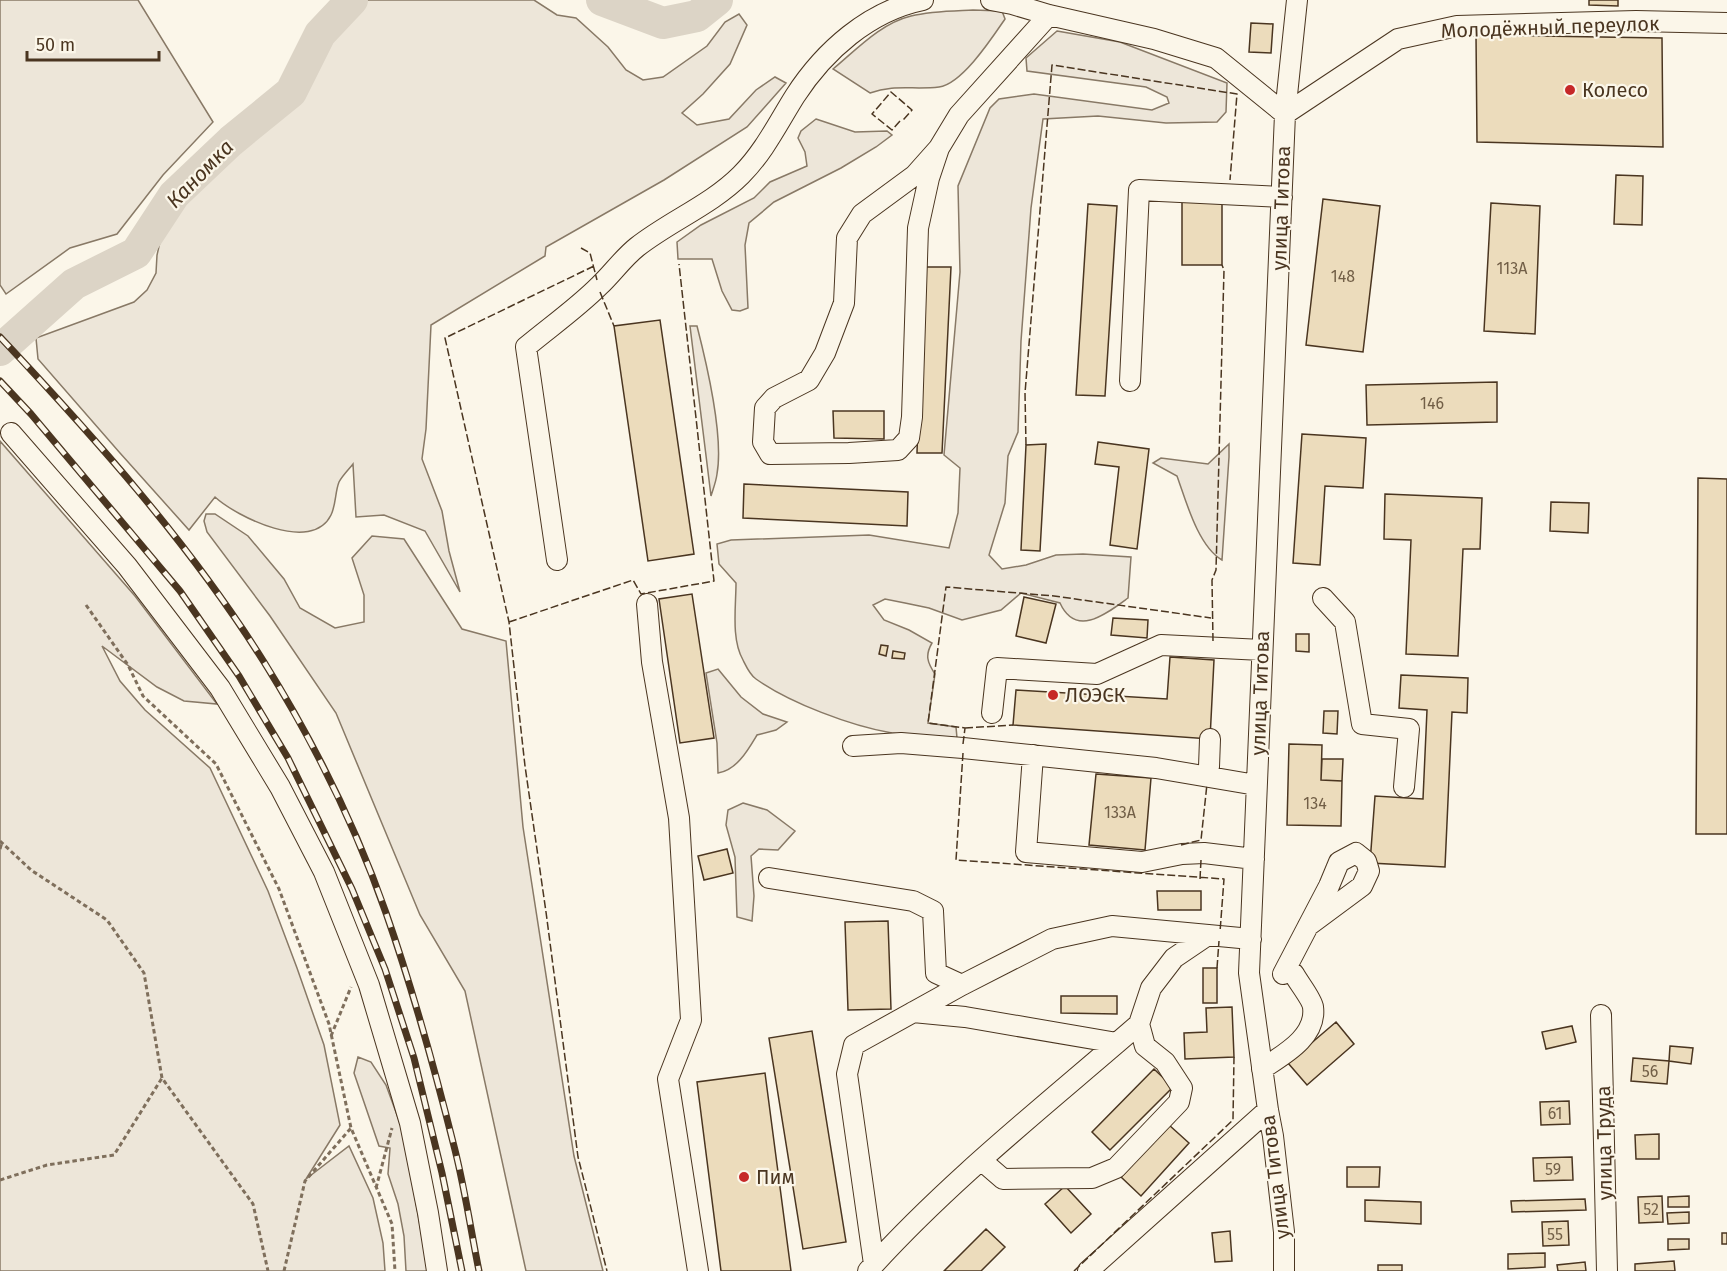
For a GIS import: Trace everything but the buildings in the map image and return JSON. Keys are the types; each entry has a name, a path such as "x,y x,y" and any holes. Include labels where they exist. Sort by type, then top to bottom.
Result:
{"street":[{"path":"556,560 526,347 598,287 635,248 721,193 741,175 760,154 797,94 828,54 881,14 904,4 923,0"},
{"path":"991,0 1154,39 1216,58 1285,114"},
{"name":"улица Титова","path":"1284,1271 1274,1136 1262,1070 1250,973 1285,114 1297,0"},
{"path":"939,148 929,178 918,228 912,417 909,438 898,450 830,454 770,454 763,442 765,408 774,398 809,380 825,353 844,303 844,272 848,238 862,214 915,176 939,148 959,116 1049,15"},
{"name":"Молодёжный переулок","path":"1285,114 1398,39 1418,34 1457,26 1636,21 1727,23"},
{"path":"1130,381 1139,190 1282,197"},
{"path":"11,433 127,566 220,688 280,787 324,872 369,985 410,1123 437,1271"},
{"path":"1323,598 1345,622 1362,724 1409,729 1404,787"},
{"path":"648,604 652,662 679,818 691,1020 668,1079 698,1271"},
{"path":"992,713 997,668 1097,674 1161,645 1262,650"},
{"path":"1209,767 1210,739"},
{"path":"853,746 901,742 1156,768 1257,785"},
{"path":"1033,755 1026,852 1142,862 1182,854 1204,853 1254,859"},
{"path":"769,878 913,900 933,911 936,973 962,985"},
{"path":"871,1267 847,1074 854,1045 962,985 1052,939 1112,926 1251,939"},
{"path":"1262,1070 1300,1044 1310,1023 1313,1006 1288,974 1308,926"},
{"path":"871,1267 904,1231 981,1160 1139,1024 1151,988 1174,958 1208,935"},
{"path":"913,1012 965,1017 1117,1043"},
{"name":"улица Труда","path":"1601,1015 1607,1271"},
{"path":"981,1160 1003,1179 1092,1178 1116,1168 1179,1102 1182,1088 1165,1062 1145,1046 1139,1024"},
{"path":"1089,1271 1268,1110"}],"path":[{"path":"86,605 128,665 143,696 216,764 279,889 329,1024 351,1128 392,1224 395,1271"},
{"path":"0,849 1,841"},
{"path":"1,841 32,870 107,920 144,973 162,1078 253,1204 268,1271"},
{"path":"331,1036 360,962"},
{"path":"0,1180 46,1165 114,1155 162,1078"},
{"path":"376,1188 393,1126"},
{"path":"284,1271 305,1181 351,1128"}],"shaded area":[{"path":"0,0 138,0 213,122 163,175 117,234 70,248 6,294 0,285"},
{"path":"366,0 534,0 557,15 576,18 608,47 626,70 643,80 663,77 707,46 725,22 739,14 747,25 730,64 682,113 697,125 729,119 756,90 775,77 786,83 747,127 664,180 546,247 545,256 431,325 426,429 422,459 442,511 449,551 460,592 425,531 384,515 356,517 353,464 339,482 333,511 321,526 308,531 292,532 274,528 240,514 215,497 189,530 38,359 36,338 134,302 147,290 156,273 157,255 165,220 186,190 302,88 310,76 327,31"},
{"path":"1002,11 1005,19 976,59 948,84 930,88 887,89 870,93 833,69 869,38 900,20 926,13"},
{"path":"1057,31 1120,42 1227,83 1226,112 1217,122 1166,123 1098,116 1043,119 1031,208 1021,341 1018,432 1008,456 1005,503 989,555 1002,569 1026,565 1056,555 1131,557 1128,598 1101,616 1083,621 1074,619 1060,603 1021,593 1001,610 962,620 929,608 885,599 873,605 884,620 932,643 928,651 928,659 935,674 928,723 956,727 957,738 908,735 876,730 803,705 770,688 752,675 739,652 737,642 736,583 719,564 717,544 731,540 869,535 949,548 958,513 960,468 944,455 960,272 958,186 990,108 999,99 1034,94 1152,110 1169,103 1167,97 1146,87 1027,71 1026,58"},
{"path":"816,119 855,132 887,131 892,135 841,168 774,202 749,223 745,245 748,308 740,311 732,310 722,291 712,259 678,259 677,242 701,225 754,198 770,182 807,166 805,152 798,138 801,131"},
{"path":"690,326 697,326 710,380 716,420 719,458 717,477 711,496"},
{"path":"0,441 135,596 217,704 184,701 157,687 102,646 120,681 145,710 210,768 268,891 324,1045 340,1125 306,1179 349,1146 373,1198 383,1243 385,1271 0,1271"},
{"path":"1229,444 1222,560 1206,544 1200,534 1177,476 1153,463 1161,458 1208,464"},
{"path":"206,514 215,514 248,536 284,579 300,608 335,628 364,622 364,595 352,558 372,536 404,539 462,629 506,641 523,827 574,1156 603,1271 526,1271 465,991 420,915 336,713 270,616 207,532 204,521"},
{"path":"718,669 741,697 763,714 787,722 776,730 757,735 736,764 718,773 717,743 706,673"},
{"path":"743,803 767,810 795,831 778,850 759,849 751,856 754,896 752,921 737,917 735,857 726,825 728,810"},
{"path":"358,1057 371,1062 386,1085 404,1134 428,1271 406,1271 404,1236 398,1204 388,1174 390,1148 379,1146 354,1073"}],"waterway":[{"name":"Каномка","path":"0,350 74,284 136,253 174,195 231,141 291,92 320,34 352,0"},
{"name":"Каномка","path":"602,0 663,23 697,16 717,0"}],"railway":[{"path":"0,337 106,453 205,576 264,662 332,784 374,881 405,971 455,1150 479,1271"},
{"path":"0,381 31,414 180,591 239,676 288,758 352,889 385,969 414,1058 442,1173 462,1271"}],"fence":[{"path":"1026,445 1025,393 1052,65 1237,94 1230,180"},
{"path":"900,121 892,130 872,114 891,92 912,110 903,120"},
{"path":"581,248 590,253 597,280"},
{"path":"509,622 633,580 641,594 714,581 679,264"},
{"path":"1213,641 1212,580 1216,570 1224,270 1222,265"},
{"path":"594,266 445,338 509,622 525,766 578,1157 607,1271"},
{"path":"600,292 614,326"},
{"path":"963,744 965,728 928,723 946,587 1054,596 1211,618"},
{"path":"965,728 1013,725"},
{"path":"963,753 956,860 1224,879 1220,932"},
{"path":"1181,845 1201,840 1207,784"},
{"path":"1200,879 1201,860"},
{"path":"1217,968 1219,941"},
{"path":"1074,1271 1233,1120 1234,1057"}],"place":[{"name":"Колесо","path":"1570,90"},
{"name":"ЛОЭСК","path":"1053,695"},
{"name":"Пим","path":"744,1177"}]}
